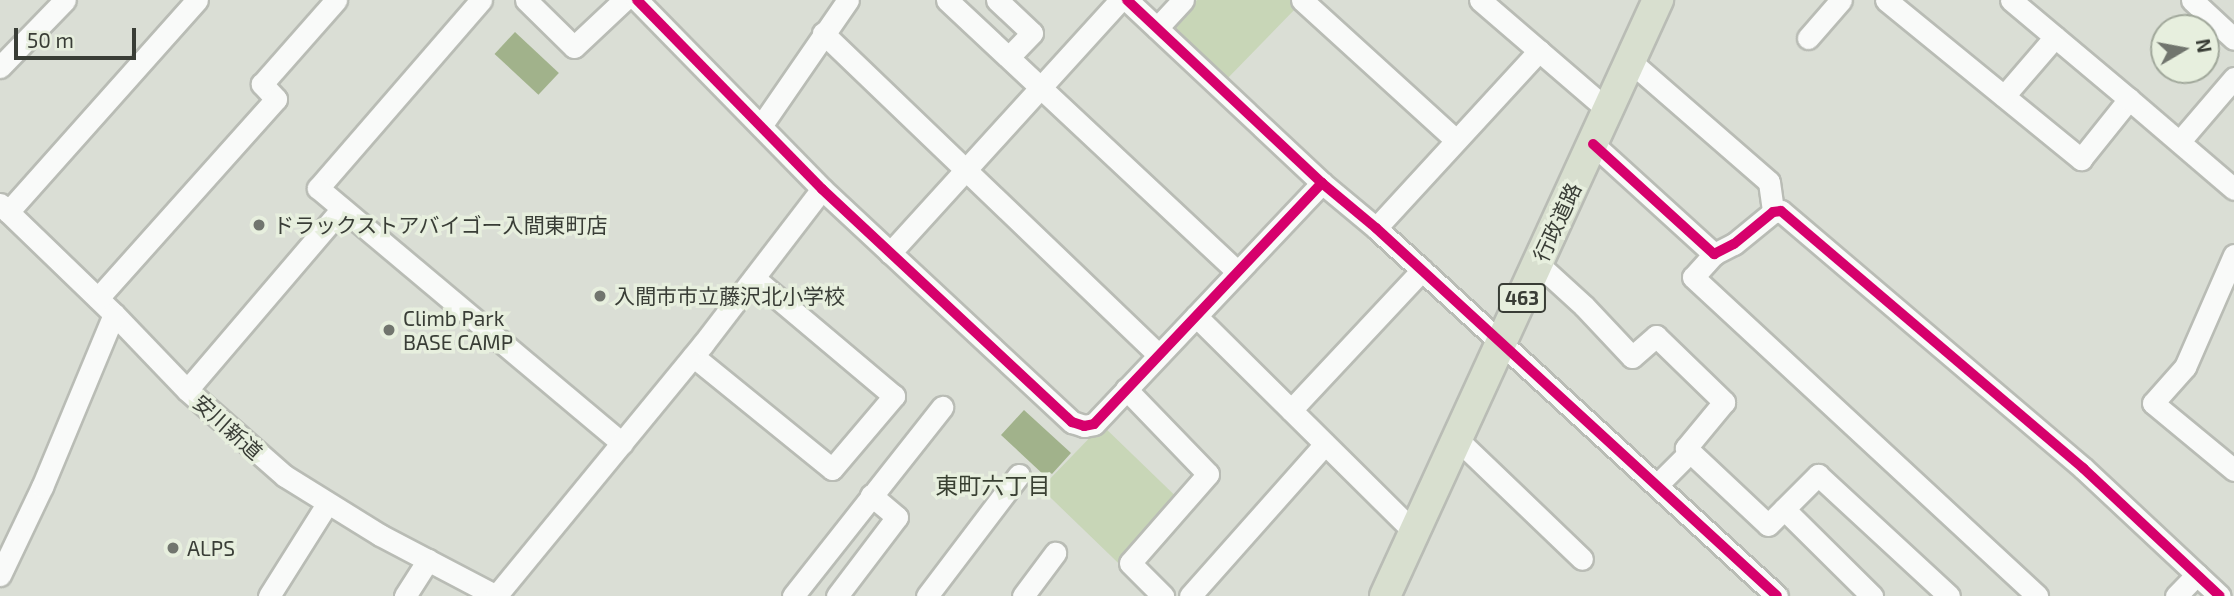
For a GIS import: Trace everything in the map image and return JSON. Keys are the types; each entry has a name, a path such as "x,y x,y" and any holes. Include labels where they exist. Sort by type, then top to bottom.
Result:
{"highway":[{"name":"行政道路","path":"1385,596 1658,0"}],"street":[{"path":"0,66 65,0"},
{"path":"4,208 197,0"},
{"path":"98,298 276,99 262,84 336,0"},
{"path":"526,0 574,47 624,0"},
{"path":"637,0 822,189 1072,422 1084,426 1094,424 1322,183"},
{"path":"761,127 822,33 848,0"},
{"path":"947,0 1238,272"},
{"path":"997,0 1032,33 1009,57"},
{"path":"890,253 1120,0"},
{"path":"1127,0 1322,183 1376,228 1777,596"},
{"path":"1157,28 1182,0"},
{"path":"1302,0 1456,140"},
{"path":"1480,0 1608,110"},
{"path":"1886,0 2081,159 2129,99"},
{"path":"2011,0 2234,188"},
{"path":"479,1 318,188 341,211 622,443"},
{"path":"2193,1 2234,39"},
{"path":"1808,38 1835,2"},
{"path":"822,33 1159,355"},
{"path":"2004,96 2055,37"},
{"path":"1376,228 1539,51"},
{"path":"1630,61 1769,182 1773,212"},
{"path":"2180,141 2234,78"},
{"path":"1593,144 1714,254"},
{"path":"496,596 693,356 822,189"},
{"name":"安川新道","path":"4,208 98,298 187,390 275,468 327,504 496,596"},
{"path":"187,390 341,211"},
{"path":"2037,596 1693,277 1714,254 1734,244 1773,212 1781,211 2083,468 2220,596"},
{"path":"2234,255 2185,367 2153,403 2234,470"},
{"path":"1538,264 1584,306 1632,356 1656,336 1724,402 1686,448 1768,525 1818,475 1949,596"},
{"path":"1291,410 1422,270"},
{"path":"693,356 832,469 894,396 754,278"},
{"path":"0,575 42,487 114,314"},
{"path":"1196,316 1414,532"},
{"path":"1126,389 1208,474 1130,563 1163,596"},
{"path":"793,596 942,407"},
{"path":"1457,439 1582,559"},
{"path":"1190,596 1325,444"},
{"path":"1658,484 1690,452"},
{"path":"927,596 1020,475"},
{"path":"837,596 897,517 871,495"},
{"path":"269,596 327,504"},
{"path":"1784,509 1872,596"},
{"path":"1023,596 1055,553"},
{"path":"405,596 428,560"},
{"path":"2176,596 2197,574"}],"shaded area":[{"path":"1197,0 1292,0 1298,6 1224,82 1174,35 1173,25"},
{"path":"515,32 559,73 538,95 495,54"},
{"path":"1024,410 1071,453 1052,474 1049,472 1045,476 1001,435"},
{"path":"1102,425 1180,501 1119,564 1041,488"}],"cycle path":[{"path":"637,0 822,189 1072,422 1084,426 1094,424 1322,183"},
{"path":"1127,0 1322,183 1376,228 1777,596"},
{"path":"1593,144 1714,254 1734,244 1773,212 1781,211 2083,468 2220,596"}],"place":[{"name":"ドラックストアバイゴー入間東町店","path":"259,225"},
{"name":"入間市市立藤沢北小学校","path":"600,296"},
{"name":"Climb Park BASE CAMP","path":"389,330"},
{"name":"ALPS","path":"173,548"}],"district":[{"name":"東町六丁目","path":"993,485"}]}
